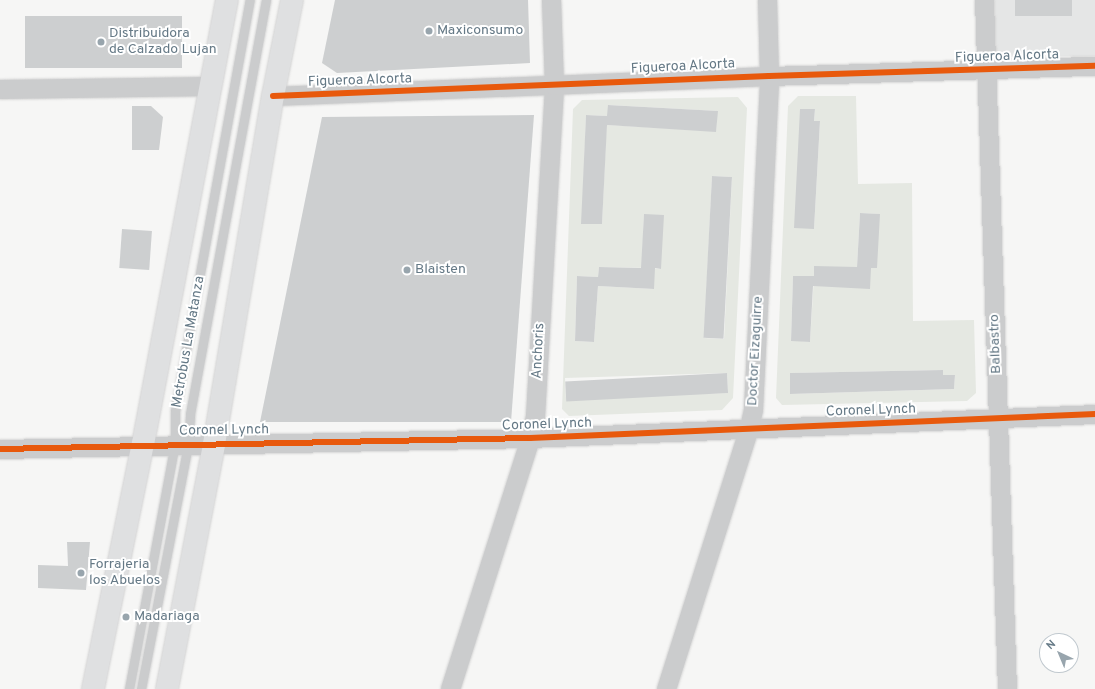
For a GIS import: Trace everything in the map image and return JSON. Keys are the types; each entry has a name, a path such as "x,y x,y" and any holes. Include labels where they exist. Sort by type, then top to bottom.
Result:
{"highway":[{"path":"92,689 143,444 227,0"},
{"path":"166,689 214,444 273,96 292,0"}],"street":[{"name":"Anchoris","path":"450,689 530,438 535,416 554,85 551,0"},
{"name":"Doctor Eizaguirre","path":"666,689 749,428 753,409 769,76 767,0"},
{"name":"Balbastro","path":"984,0 1007,689"},
{"name":"Figueroa Alcorta","path":"273,96 769,76 1095,66"},
{"path":"0,89 210,86"},
{"name":"Coronel Lynch","path":"0,449 143,444 530,438 1095,414"}],"lane":[{"name":"Metrobus La Matanza","path":"141,689 182,444 175,411 250,0"},
{"name":"Metrobus La Matanza","path":"129,689 182,444 190,414 266,0"}],"shaded area":[{"path":"992,0 1095,0 1095,56 1004,57 995,49"},
{"path":"798,96 856,96 858,184 912,183 913,321 974,320 976,393 967,401 782,405 776,398 788,106","holes":["800,109 815,109 814,121 820,121 814,229","860,213 879,214 876,268 857,267","793,276 814,276 810,342 791,340","943,370 943,375 955,375 954,389 790,394 790,373"]},
{"path":"738,97 747,108 733,398 722,410 569,416 562,409 573,109 582,100","holes":["609,105 717,111 716,131 607,125","586,115 607,116 602,224 582,224","712,176 732,177 724,339 704,338","644,214 661,269 654,268 654,289 598,286 594,342 575,341 577,276 598,277 599,267 651,268 642,267","727,373 728,393 566,398 565,378"]}],"building":[{"name":"Maxiconsumo","path":"335,0 528,0 530,63 337,73 322,63"},
{"path":"1015,0 1072,0 1072,16 1015,16"},
{"name":"Distribuidora de Calzado Lujan","path":"25,16 182,16 182,68 25,68"},
{"path":"608,105 718,111 716,132 607,125 602,224 581,224 586,115 607,116"},
{"path":"132,106 151,106 163,117 159,150 132,150"},
{"path":"800,109 815,109 814,121 820,121 814,229 794,228"},
{"name":"Blaisten","path":"534,115 511,422 260,422 322,117"},
{"path":"712,176 732,177 723,339 704,338"},
{"path":"860,213 880,214 877,268 871,268 870,289 813,286 810,342 791,341 793,276 814,276 814,266 857,267"},
{"path":"644,214 664,215 661,269 655,268 654,289 598,286 594,342 575,341 577,276 598,277 599,267 641,268"},
{"path":"122,229 152,231 149,270 119,268"},
{"path":"943,370 943,375 955,375 954,389 790,394 790,373"},
{"path":"727,373 728,393 566,401 565,381"},
{"path":"67,542 90,542 86,590 38,588 38,565 68,566"}],"cycle path":[{"path":"273,96 769,76 1095,66"},
{"path":"0,449 530,438 1095,414"}],"place":[{"name":"Maxiconsumo","path":"429,31"},
{"name":"Distribuidora de Calzado Lujan","path":"101,42"},
{"name":"Blaisten","path":"407,270"},
{"name":"Forrajeria los Abuelos","path":"81,573"},
{"name":"Madariaga","path":"126,617"}]}
